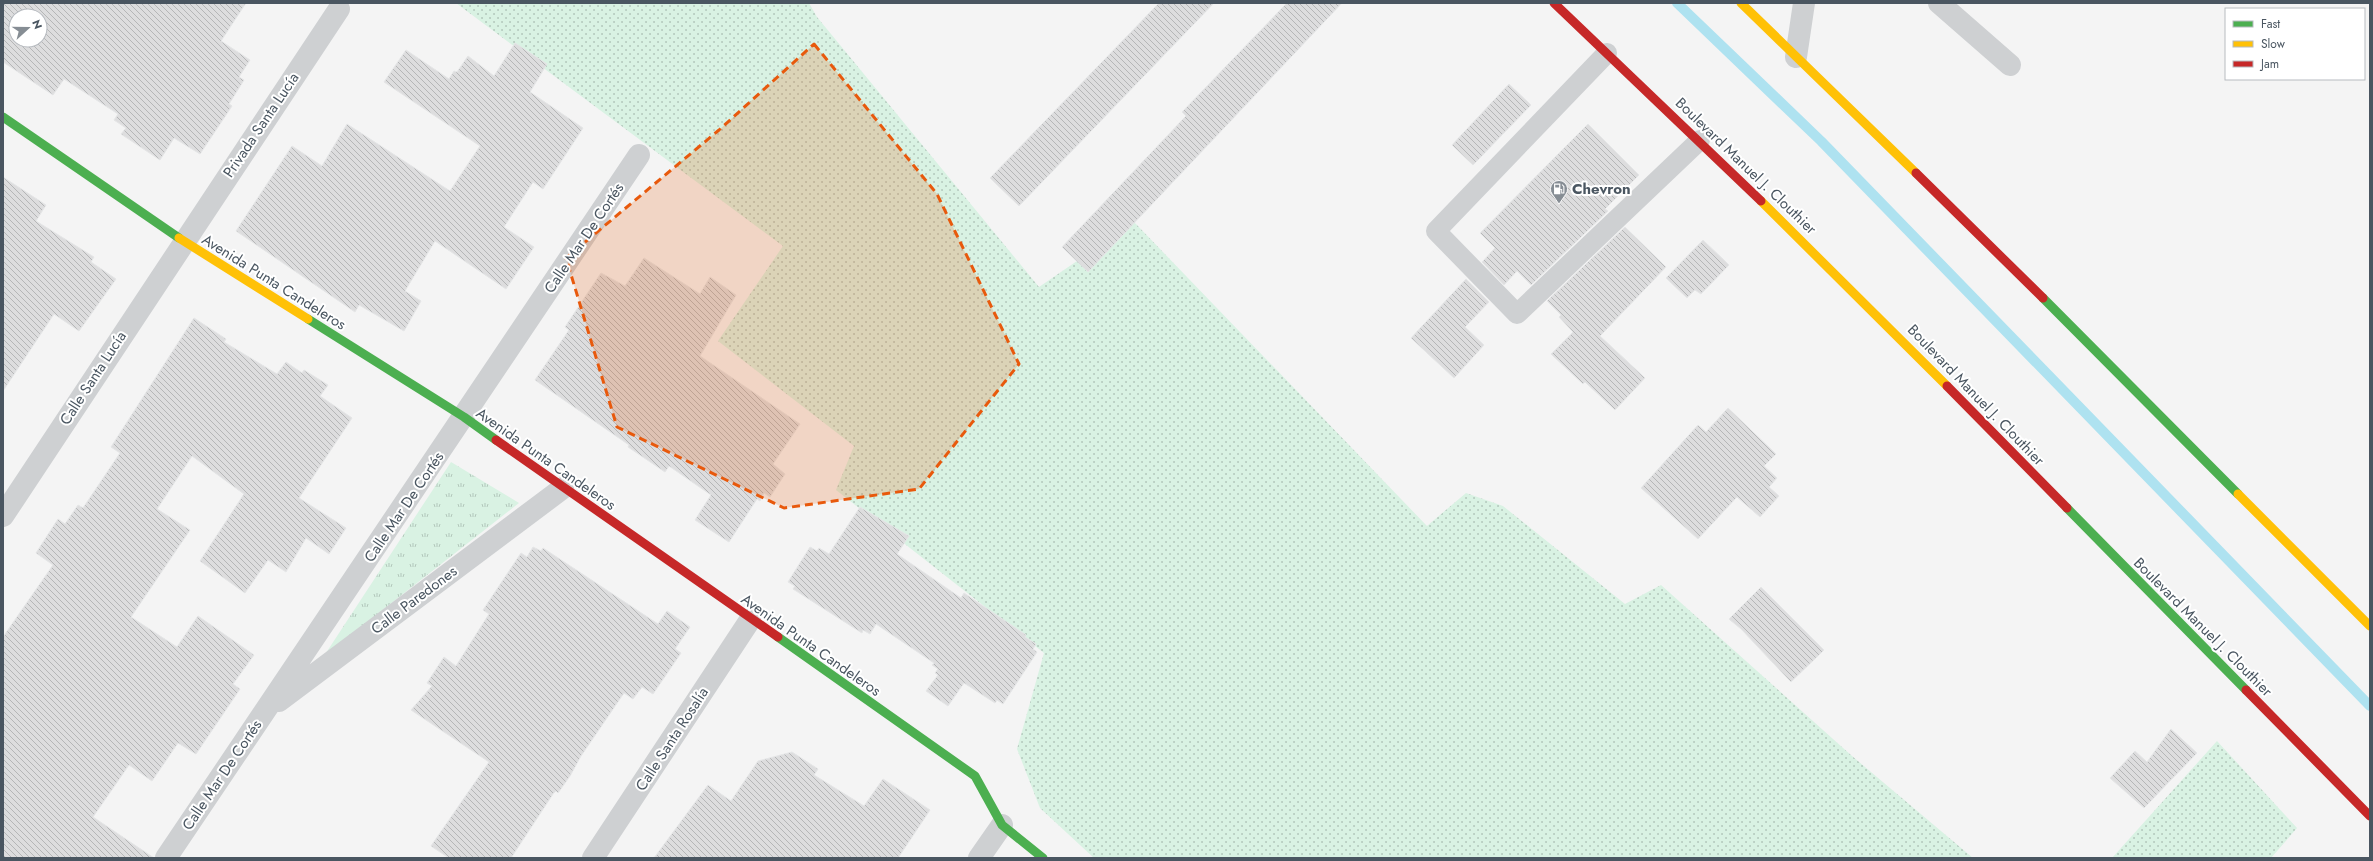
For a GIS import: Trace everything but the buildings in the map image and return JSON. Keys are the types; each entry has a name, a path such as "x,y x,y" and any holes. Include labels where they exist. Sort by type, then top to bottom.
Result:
{"main road":[{"name":"Boulevard Manuel J. Clouthier","path":"1554,3 1700,140 1917,355 2370,816"},
{"path":"1741,3 1995,250 2370,626"},
{"name":"Avenida Punta Candeleros","path":"3,117 184,241 464,418 750,620 975,776 1002,825 1043,858"}],"street":[{"path":"1796,57 1804,3"},
{"path":"1939,3 2010,65"},
{"name":"Privada Santa Lucía","path":"184,241 339,9"},
{"name":"Calle Mar De Cortés","path":"172,854 265,712 464,418 639,155"},
{"name":"Calle Santa Lucía","path":"3,516 184,241"},
{"name":"Calle Paredones","path":"265,712 563,488"},
{"name":"Calle Santa Rosalía","path":"593,858 750,620"},
{"path":"979,858 1002,825"}],"lane":[{"path":"1607,52 1436,231 1517,314 1700,140"}],"highlighted area":[{"path":"814,44 937,194 1019,364 919,489 784,508 617,427 566,258 719,130"}],"green space":[{"path":"456,3 809,3 817,17 1039,287 1134,222 1427,526 1466,493 1503,506 1625,604 1661,585 1852,756 1973,858 1094,858 1040,808 1017,749 1044,653 836,490 854,446 718,341 783,246"},
{"path":"451,462 519,503 324,656"},
{"path":"2217,741 2297,828 2271,858 2112,858"}],"waterway":[{"path":"1677,3 1821,141 2370,706"}],"traffic: fast":[{"path":"3,117 179,238"},
{"path":"2043,298 2238,494"},
{"path":"308,319 464,417 496,440"},
{"path":"2067,508 2246,690"},
{"path":"778,637 975,776 1002,825 1043,858"}],"traffic: slow":[{"path":"1741,3 1916,173"},
{"path":"1761,201 1947,386"},
{"path":"179,238 308,319"},
{"path":"2238,494 2370,626"}],"traffic: jam":[{"path":"1554,3 1761,201"},
{"path":"1916,173 2043,298"},
{"path":"1947,386 2067,508"},
{"path":"496,440 778,637"},
{"path":"2246,690 2370,816"}],"place":[{"name":"Chevron","path":"1559,204"}]}
